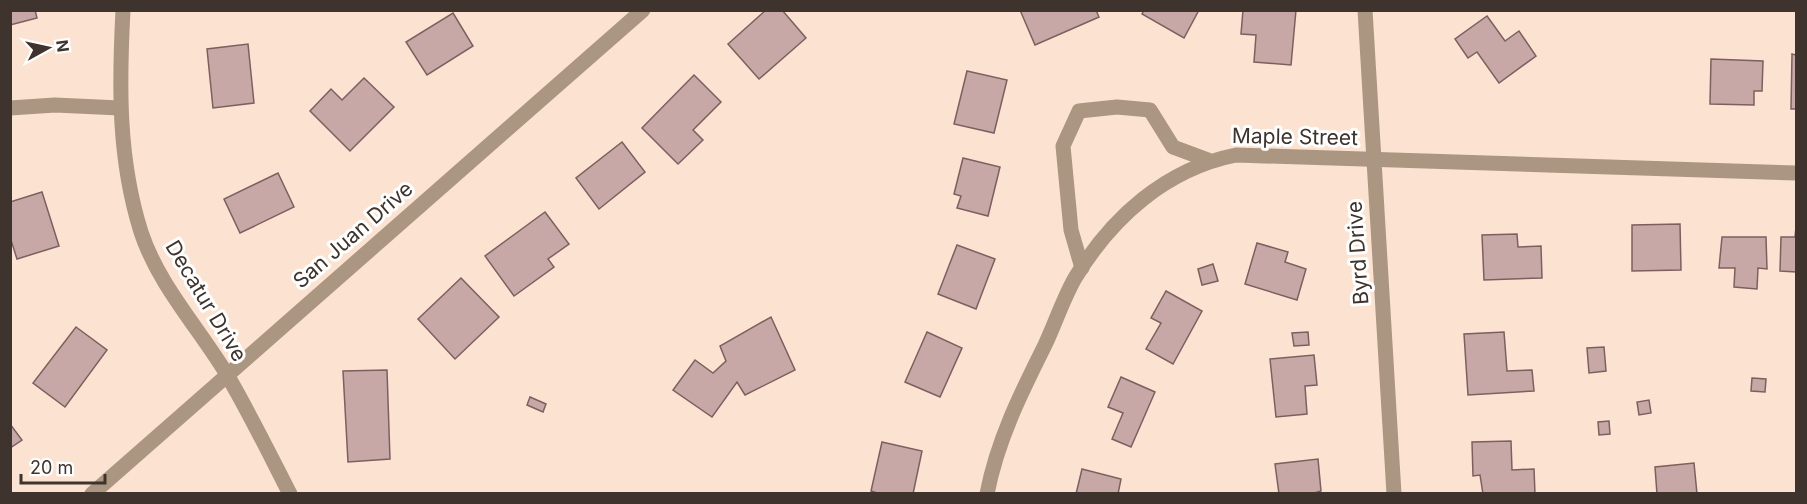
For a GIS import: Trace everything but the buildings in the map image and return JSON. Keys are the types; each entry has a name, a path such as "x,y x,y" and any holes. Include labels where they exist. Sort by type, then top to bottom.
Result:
{"street":[{"name":"Decatur Drive","path":"123,10 120,108 124,165 142,233 158,271 226,373 290,494"},
{"name":"San Juan Drive","path":"92,494 226,373 643,10"},
{"name":"Byrd Drive","path":"1365,10 1394,494"},
{"path":"10,108 55,105 120,108"},
{"path":"1082,268 1071,230 1063,146 1079,111 1117,107 1150,110 1173,147 1208,160"},
{"name":"Maple Street","path":"987,494 1016,404 1074,280 1104,237 1137,203 1169,179 1208,160 1236,154 1797,174"}]}
